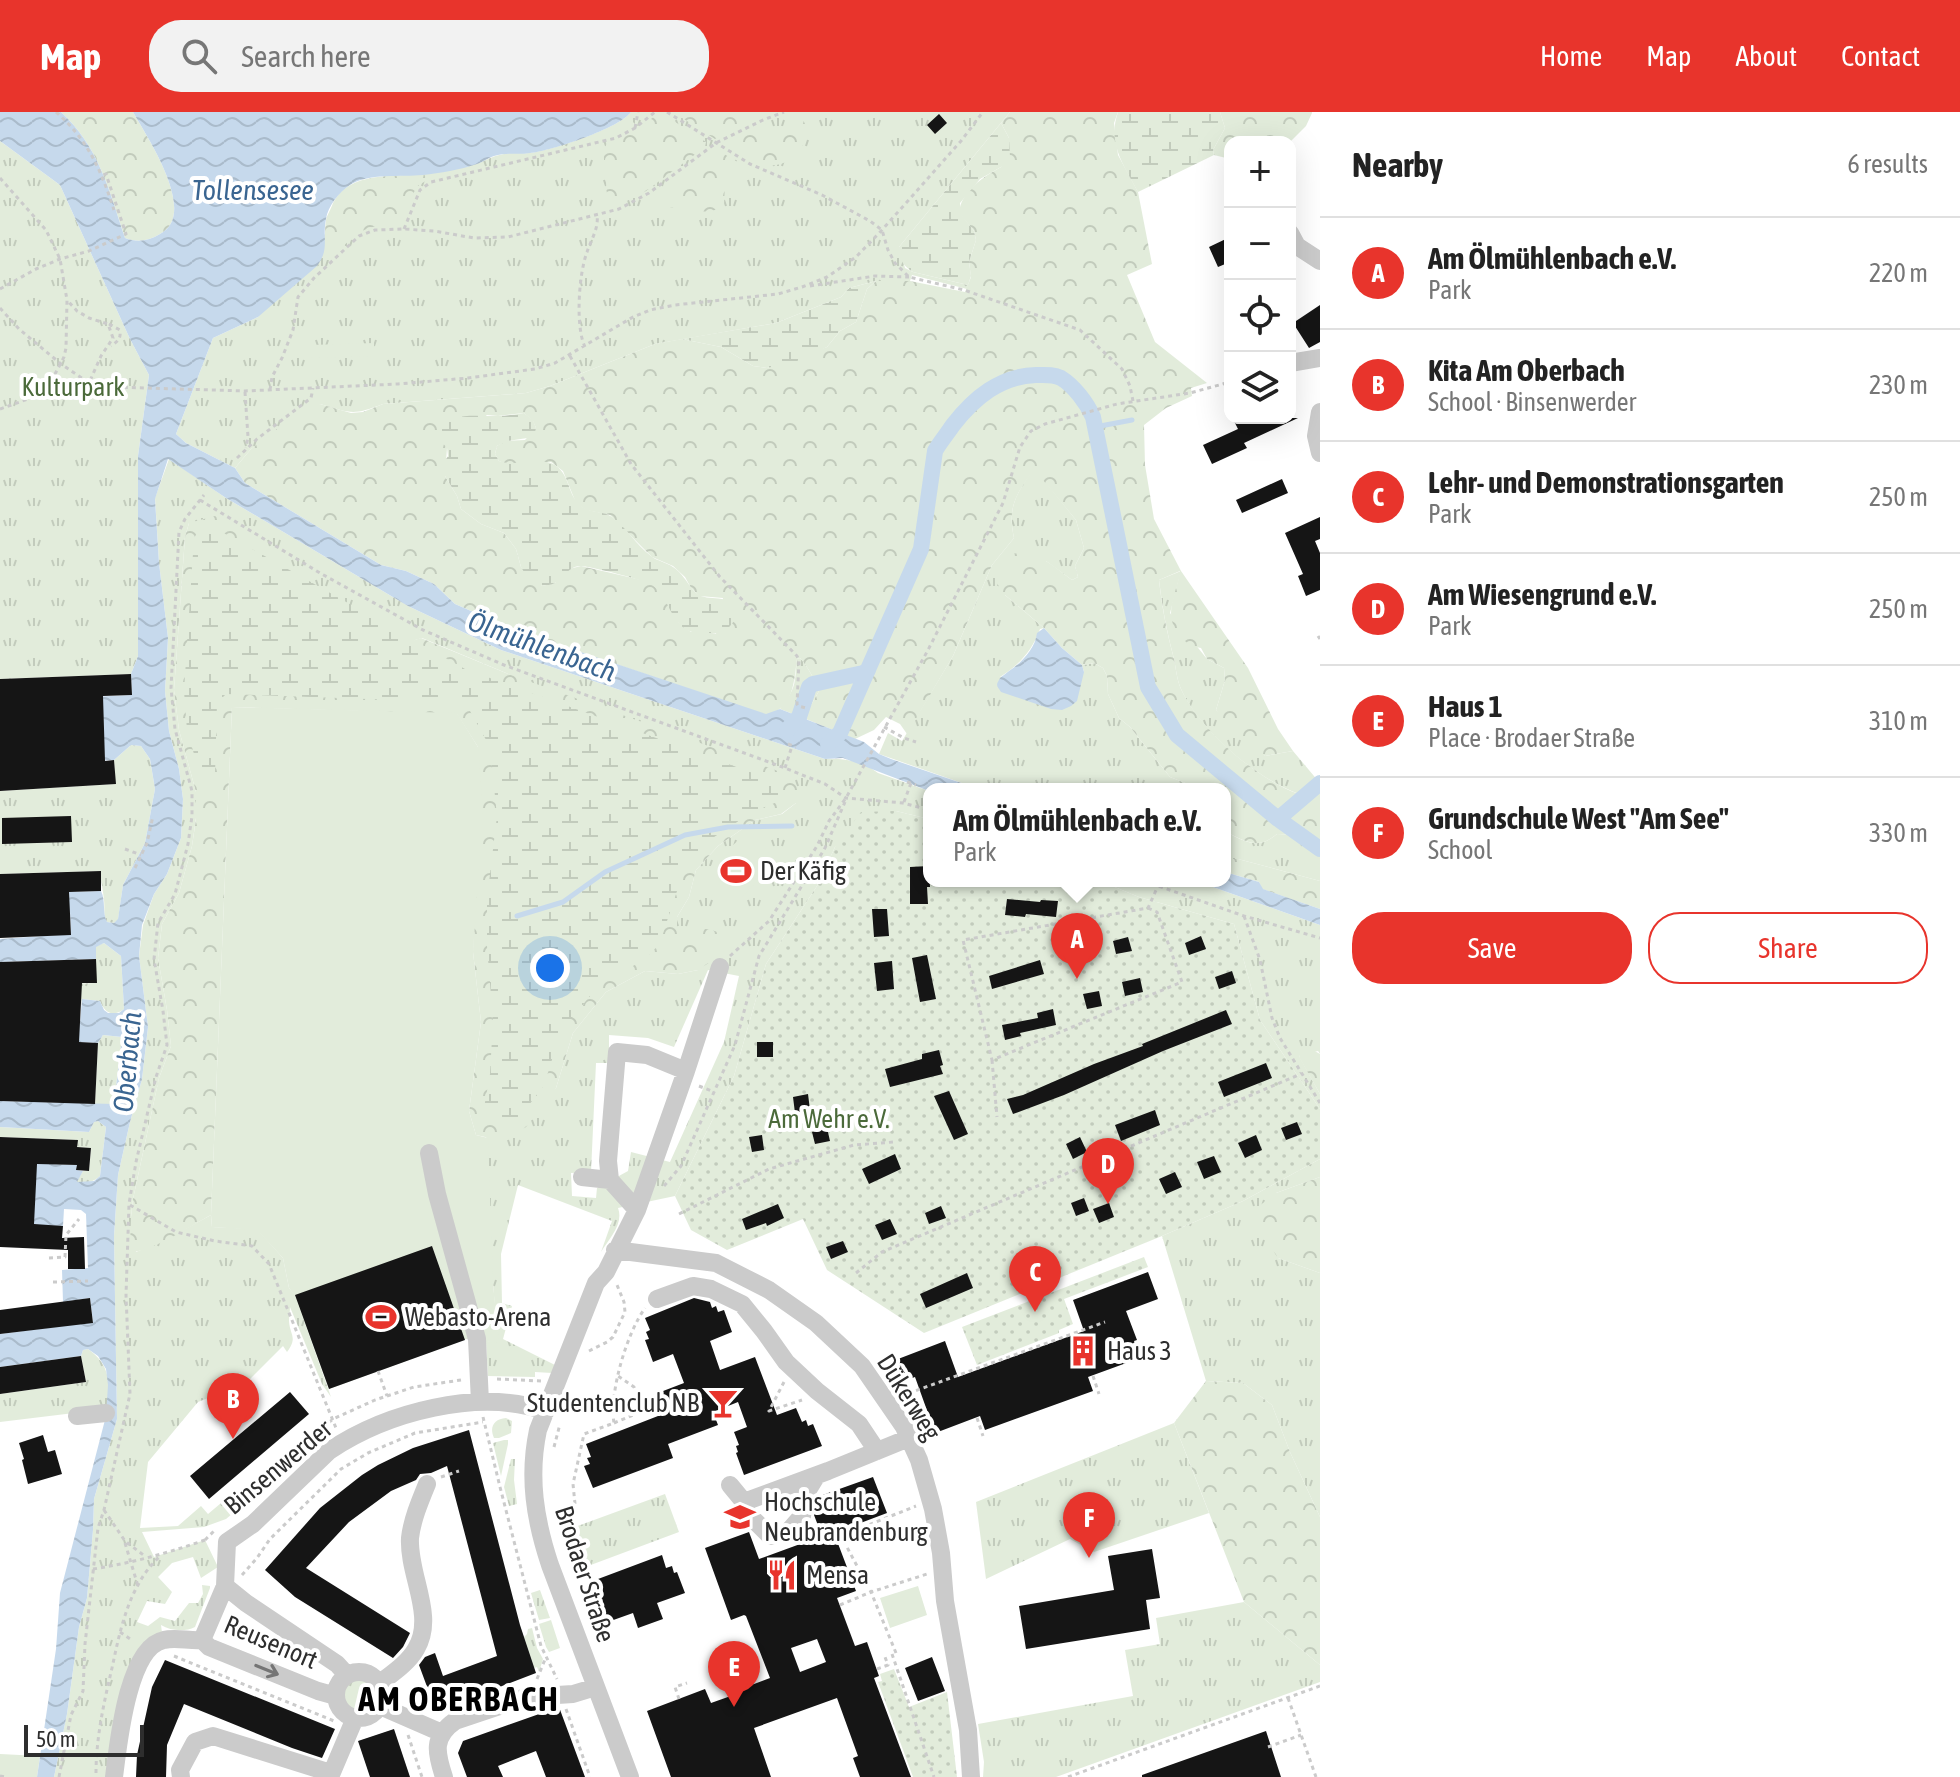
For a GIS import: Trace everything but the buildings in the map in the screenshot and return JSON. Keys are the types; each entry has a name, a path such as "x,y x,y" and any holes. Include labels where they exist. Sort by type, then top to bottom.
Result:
{"street":[{"path":"1296,244 1320,261"},
{"path":"1296,362 1320,358"},
{"path":"1320,412 1316,436 1320,453"},
{"name":"Brodaer Straße","path":"630,1777 540,1533 533,1493 535,1446 538,1430 553,1416 596,1283 606,1272 637,1210 720,967"},
{"path":"637,1210 610,1180 608,1161 617,1052 647,1055 686,1071"},
{"path":"429,1153 437,1194 477,1339 480,1402"},
{"path":"582,1177 610,1180"},
{"name":"Dükerweg","path":"615,1250 716,1263 769,1290 816,1323 862,1366 904,1427 919,1460 931,1500 968,1730 971,1777"},
{"path":"657,1299 693,1286 711,1289 742,1304 792,1368 859,1424 877,1451"},
{"name":"Binsenwerder","path":"227,1588 227,1542 253,1524 329,1451 343,1442 385,1422 423,1410 480,1402 525,1404 553,1416"},
{"path":"77,1416 106,1413"},
{"path":"744,1502 909,1438"},
{"path":"730,1485 744,1502 747,1513 770,1536 788,1532 802,1516 806,1493 817,1475"},
{"path":"181,1777 180,1770 195,1742 213,1736 330,1775 353,1723 369,1716 380,1706 380,1683 407,1661 423,1636 423,1609 413,1569 410,1536 427,1484"},
{"name":"Reusenort","path":"336,1696 209,1647 202,1640 227,1588 337,1664 347,1675"},
{"path":"114,1777 121,1716 146,1650 163,1640 202,1640"},
{"name":"Reusenort","path":"353,1723 336,1696 338,1684 347,1675 361,1671 375,1677 380,1683"},
{"path":"444,1777 437,1748 442,1733 455,1721 515,1700 561,1696 596,1687"},
{"path":"380,1706 442,1733"}],"path":[{"path":"56,112 90,150 103,175 114,210"},
{"path":"635,128 638,112"},
{"path":"404,229 420,190 431,182 616,138 655,112"},
{"path":"667,112 750,164 822,195 870,221 882,230 895,263 909,277"},
{"path":"270,390 272,377 293,330 298,297 359,236 375,230 404,229 474,238 508,237 619,209 649,193 716,143 784,112"},
{"path":"0,409 45,393 89,383 224,392 468,378 535,369 555,363 650,310 778,294 827,277 856,257 882,230 983,112"},
{"path":"0,289 36,269 89,251 126,234 106,174 103,175"},
{"path":"0,178 46,230 60,259 67,300 66,348 45,393"},
{"path":"585,347 579,330 580,279 585,255 598,222 597,215"},
{"path":"802,287 875,276 909,277 964,290 1080,330 1122,369 1133,401"},
{"path":"67,300 89,318 120,330 119,339 101,356 89,383"},
{"path":"0,308 19,329 89,383"},
{"path":"108,324 113,338 108,348"},
{"path":"570,356 631,464 720,577 797,656 798,706 806,708"},
{"path":"720,967 769,921 817,846 829,821 854,786 1003,503 1025,438 1037,427 1133,401 1190,393 1224,384"},
{"path":"237,458 311,398 313,388"},
{"path":"245,391 246,448"},
{"path":"59,1777 71,1715 83,1691 98,1528 130,1394 126,1295 129,1204 156,1077 167,1045 154,959 158,923 175,894 192,816 192,791 175,729 171,688 179,532 204,495"},
{"path":"200,500 320,573 423,630 504,665 785,768 825,784 846,798 903,803 923,808"},
{"path":"884,727 916,742"},
{"path":"785,768 792,746"},
{"path":"903,803 911,783"},
{"path":"662,1188 681,1166 735,1045 759,956 825,848 846,798"},
{"path":"135,868 147,843 153,816"},
{"path":"125,849 141,855"},
{"path":"1148,908 1158,887"},
{"path":"1161,887 1320,938"},
{"path":"992,1060 1182,982 1157,912 1148,908 963,940 992,1060 997,1117"},
{"path":"1244,916 1260,960 1272,1018 1280,1038 1320,1103"},
{"path":"856,1273 882,1252 1301,1073"},
{"path":"679,1214 769,1169 854,1145 894,1142"},
{"path":"129,1204 176,1232 252,1246 269,1264 343,1442"},
{"path":"49,1258 65,1257 66,1235 79,1219"},
{"path":"584,1354 613,1337 625,1312 614,1280 606,1272"},
{"path":"53,1282 88,1281"},
{"path":"614,1423 612,1408 618,1376 631,1336 643,1309 657,1299"},
{"path":"886,1401 1105,1322"},
{"path":"1065,1336 1067,1342"},
{"path":"792,1368 769,1411 820,1394"},
{"path":"378,1371 387,1396"},
{"path":"967,1372 970,1379"},
{"path":"575,1504 573,1484 584,1434 643,1411 634,1387 618,1376"},
{"path":"1093,1376 1099,1394"},
{"path":"480,1402 541,1646 556,1676 590,1777"},
{"path":"551,1457 553,1416"},
{"path":"977,1418 983,1436"},
{"path":"227,1588 257,1558 270,1539 341,1469 368,1453 415,1433 485,1422"},
{"path":"931,1500 841,1536 871,1592 934,1777"},
{"path":"104,1510 125,1541 146,1557"},
{"path":"93,1569 161,1555 205,1540 227,1542"},
{"path":"125,1541 138,1586"},
{"path":"96,1777 96,1760 120,1632 138,1586 161,1555"},
{"path":"840,1605 942,1569"},
{"path":"153,1644 172,1656 353,1723"},
{"path":"877,1669 888,1665 885,1657"},
{"path":"679,1699 675,1687 687,1683"},
{"path":"1068,1777 1320,1686"},
{"path":"1288,1698 1316,1777"},
{"path":"411,1719 406,1729 422,1777"},
{"path":"1268,1747 1301,1735"}],"green space":[{"path":"61,112 133,112 158,156 172,193 174,210 171,224 160,234 143,240 125,238 94,155"},
{"path":"631,112 1010,112 899,247 905,268 968,285 967,289 912,275 910,281 876,281 849,288 841,297 776,323 655,344 526,393 383,404 358,412 320,404 251,449 235,468 186,443 176,434 213,338 258,317 370,178 444,171 499,155 552,148 613,125"},
{"path":"673,112 743,112 745,116 741,126 715,139"},
{"path":"1010,112 1118,112 1114,123 1118,155 1138,192 1152,264 1127,275 1155,342 1207,383 1191,388 1192,396 1166,408 1144,425 1145,465 1154,519 1181,571 1248,668 1278,729 1293,751 1265,756 1236,737 1216,710 1225,680 1224,668 1207,659 1201,648 1186,642 1172,619 1172,604 1180,571 1159,580 1178,682 1202,721 1249,765 1299,794 1319,782 1320,849 1300,835 1277,834 1258,843 1231,835 1231,783 1185,783 1170,777 1130,727 1119,718 1108,694 1107,676 1103,668 1094,663 1082,665 1005,595 996,582 998,568 1010,554 1036,556 1072,580 1078,577 1075,566 1084,548 1076,520 1038,474 1030,475 1016,497 1012,512 1014,538 992,565 953,656 907,734 900,724 886,717 874,730 855,739 806,719 819,691 800,658 797,659 787,700 775,712 766,715 512,629 455,604 434,584 406,571 381,565 245,483 235,468 251,449 308,405 320,404 351,413 383,404 526,393 655,344 682,339 721,347 753,366 767,368 827,347 840,331 856,322 867,289 876,281 910,281 965,292 971,277 969,262 976,240 974,231 959,213 961,205 974,186 1001,167 1009,138 1001,123","holes":["524,413 536,428 525,440 504,441 497,446 495,454 499,461 506,464 551,462 563,471 576,503 586,510 610,515 652,557 673,566 699,596 723,598 716,634 691,632 679,623 662,593 650,582 581,566 569,569 555,583 542,586 521,567 516,549 504,533 481,524 461,509 445,476 447,448 487,415"]},
{"path":"1118,112 1220,112 1225,128 1213,150 1214,155 1138,192 1116,144"},
{"path":"1220,112 1312,112 1306,126 1296,136 1224,136 1224,158 1214,155 1213,150 1225,128"},
{"path":"657,114 663,114 706,142 705,147 646,191 617,206 607,191 604,154 607,142 628,117 637,126 645,124"},
{"path":"802,119 807,133 802,148 783,163 769,165 755,162 724,145 767,123 770,131"},
{"path":"1001,123 1009,138 1010,157 1001,167 980,179 960,203 960,213 974,231 976,240 969,262 971,276 968,285 913,272 902,262 899,247"},
{"name":"Kulturpark","path":"0,141 60,185 149,375 138,456 138,656 131,674 0,679"},
{"path":"719,151 746,167 741,175 725,183 724,205 703,212 663,206 659,201"},
{"path":"424,174 427,180 416,187 403,222 363,231 330,260 323,258 325,225 340,193 350,185 373,178"},
{"path":"876,281 867,289 856,322 840,331 827,347 797,361 767,368 753,366 721,347 682,339 776,323 841,297 849,288"},
{"path":"374,343 374,356 310,358 310,345"},
{"path":"524,413 533,420 536,428 534,436 497,446 495,454 499,461 548,462 559,468 575,499 583,507 612,517 651,556 676,569 698,595 722,599 733,605 738,613 727,629 715,633 685,629 652,585 605,571 580,566 569,570 555,583 542,586 527,577 516,549 504,533 481,524 461,509 445,476 443,464 448,456 447,448 440,440 438,429 458,417"},
{"path":"169,459 226,498 408,606 501,650 825,759 859,763 923,789 923,818 896,811 835,847 817,886 766,964 734,1076 675,1196 618,1208 617,1226 601,1252 612,1221 518,1185 501,1254 502,1303 512,1306 503,1339 555,1365 552,1373 535,1372 535,1377 488,1376 486,1341 498,1342 493,1284 446,1166 556,1088 573,1033 606,992 645,971 678,974 698,970 677,937 677,917 689,897 696,870 718,846 755,820 782,814 796,803 422,638 405,643 189,523 185,537 174,690 179,730 196,792 196,818 179,893 162,924 158,958 171,1046 159,1078 133,1199 131,1217 136,1252 211,1215 212,1227 257,1229 283,1258 289,1288 295,1295 331,1397 322,1384 290,1307 293,1340 287,1352 283,1346 246,1383 198,1402 148,1462 140,1528 178,1526 201,1506 208,1514 233,1493 243,1505 226,1519 204,1527 142,1532 154,1557 205,1540 218,1567 201,1578 193,1557 172,1563 158,1577 172,1592 165,1604 147,1601 137,1622 148,1626 160,1617 175,1621 189,1603 198,1603 203,1594 202,1585 210,1588 195,1627 178,1630 161,1625 163,1640 146,1650 114,1777 54,1777 67,1714 79,1627 87,1598 94,1499 117,1419 114,1236 118,1175 142,1079 148,1027 139,956 143,925 181,838 183,799 169,731 165,691 168,638 155,498","holes":["708,970 739,976 724,1042 670,1162 631,1152 628,1171 597,1188 596,1198 572,1196 571,1173 591,1172 596,1063 609,1063 609,1035 648,1038 674,1047"]},
{"path":"1030,474 1039,474 1076,520 1084,548 1075,566 1078,577 1072,580 1046,561 1005,595 1044,628 1040,629 1024,657 1000,677 1084,672 1082,665 1094,663 1103,668 1107,676 1108,694 1119,718 1130,727 1170,777 1185,783 962,783 879,754 888,733 902,741 953,656 992,565 1014,538 1012,519 1020,490"},
{"path":"215,516 278,558 291,574 405,643 421,638 506,673 789,775 799,789 796,803 781,814 755,820 718,846 696,870 689,897 677,917 677,936 699,929 715,931 721,934 724,941 719,956 698,970 678,974 645,971 606,992 573,1033 556,1088 526,1127 503,1141 476,1135 469,1111 481,1022 473,952 478,747 457,714 232,707 211,1215 159,1243 130,1252 133,1199 159,1078 171,1046 158,958 162,924 179,893 196,819 196,792 179,730 174,690 185,537 189,523"},
{"path":"213,527 465,669 778,782 780,792 777,802 751,813 711,839 685,867 659,945 642,961 600,984 561,1031 544,1085 520,1117 506,1122 492,1121 484,1108 490,1074 493,1021 487,899 497,816 490,747 470,711 454,702 226,694 217,703 215,774 209,780 201,778 187,730 184,691 194,538 199,530"},
{"path":"1181,571 1170,613 1207,659 1224,668 1225,680 1216,710 1265,756 1293,751 1319,782 1299,794 1266,777 1231,752 1201,721 1181,689 1159,580"},
{"path":"800,658 819,691 806,719 780,709 793,687 797,659"},
{"path":"232,707 457,713 478,747 483,812 473,952 481,1022 469,1111 476,1135 488,1138 493,1284 499,1343 466,1339 329,1389 295,1296 289,1288 283,1258 257,1230 212,1227"},
{"path":"131,745 141,746 150,759 155,789 145,843 123,885 118,920 107,922 100,871 0,874 0,791 115,784 114,760"},
{"name":"Am Wehr e.V.","path":"896,811 923,818 923,887 1115,887 1234,924 1260,1020 1320,1109 1320,1159 1243,1201 924,1333 827,1270 803,1219 727,1250 691,1230 675,1196 734,1076 766,964 817,886 835,847 861,812"},
{"name":"Der Käfig","path":"749,830 777,862 726,912 695,881"},
{"path":"1277,834 1300,835 1320,849 1320,881 1231,859 1231,835 1257,843"},
{"path":"1231,859 1320,881 1320,909 1262,889 1259,882 1231,874"},
{"path":"1115,887 1213,887 1320,925 1320,1054 1318,1051 1299,1056 1320,1094 1320,1109 1260,1020 1234,924"},
{"path":"104,943 121,956 124,1009 120,1012 109,1012 100,1001 82,999 81,1004 0,986 96,983 96,946"},
{"path":"103,1035 122,1037 114,1104 95,1104 98,1043"},
{"path":"1304,1045 1320,1054 1320,1094 1299,1057"},
{"path":"98,1121 106,1127 100,1176 89,1182 76,1182 83,1171 89,1171 91,1148 77,1147 77,1140 0,1137 0,1127 89,1132 94,1122"},
{"path":"1320,1159 1320,1177 1276,1193 1278,1258 1320,1273 1320,1517 1272,1405 1243,1383 1206,1381 1162,1236 1243,1201"},
{"path":"1320,1177 1320,1273 1278,1258 1256,1226 1254,1210 1276,1193"},
{"path":"1144,1257 1148,1267 1064,1299 1073,1324 1059,1330 1059,1333 977,1365 962,1327"},
{"path":"88,1349 105,1369 107,1409 0,1422 0,1394 86,1382 81,1356 83,1350"},
{"path":"1206,1381 1243,1383 1272,1405 1320,1517 1320,1665 1244,1602 1174,1423"},
{"path":"506,1418 512,1421 511,1433 494,1438 494,1424"},
{"path":"1174,1423 1209,1513 1094,1552 1070,1539 986,1579 976,1502"},
{"path":"508,1440 508,1444 501,1476 493,1443"},
{"path":"511,1459 515,1459 517,1504 509,1506 504,1487"},
{"path":"665,1494 679,1532 572,1572 564,1531"},
{"path":"918,1586 927,1615 890,1628 880,1598"},
{"path":"540,1590 550,1618 539,1620 531,1593"},
{"path":"1244,1602 1320,1665 1320,1682 1056,1777 983,1777 984,1762 978,1724 1133,1696 1125,1650 1160,1644 1156,1618"},
{"path":"551,1620 560,1648 549,1652 539,1624"},
{"path":"532,1628 543,1659 539,1672 537,1667 534,1668 524,1637"},
{"path":"894,1669 909,1707 947,1692 957,1777 913,1777 878,1682 882,1681 880,1674"},
{"path":"359,1677 372,1682 377,1695 372,1708 359,1713 346,1708 341,1695 346,1682"},
{"path":"0,1754 40,1756 37,1777 0,1777"}],"water":[{"path":"0,112 61,112 94,155 125,238 139,241 160,234 171,224 174,210 166,175 133,112 631,112 614,125 553,148 498,155 450,171 375,177 350,185 338,195 329,209 325,249 317,266 258,317 213,338 176,434 186,443 235,468 245,483 381,565 406,571 434,584 455,604 512,629 766,714 780,709 864,742 891,759 961,783 923,783 923,789 843,758 825,759 501,650 408,606 226,498 168,459 155,499 168,638 165,691 169,731 183,799 181,838 142,925 139,956 148,1027 142,1079 118,1175 114,1236 117,1419 94,1499 87,1598 79,1627 67,1714 54,1777 37,1777 56,1649 60,1593 106,1416 108,1385 106,1369 98,1356 88,1349 83,1350 81,1356 0,1367 0,1334 93,1322 90,1298 63,1302 62,1270 88,1268 86,1214 81,1210 64,1209 63,1226 0,1225 0,1162 77,1165 77,1170 83,1171 77,1182 94,1181 100,1176 106,1127 98,1121 94,1122 89,1132 0,1127 0,1101 114,1104 122,1037 103,1035 98,1043 0,1039 80,1022 82,999 100,1001 108,1013 119,1013 124,1009 121,956 104,943 96,947 96,959 0,962 0,939 71,934 70,912 0,894 101,891 107,922 114,923 118,919 123,885 145,843 155,789 150,759 141,746 131,745 114,760 0,767 104,738 103,716 0,701 132,695 131,674 138,656 138,456 149,375 60,185 0,141"},
{"path":"1044,628 1082,665 1084,672 1077,701 1062,710 1001,692 997,685 1027,655 1037,633"},
{"path":"1231,874 1259,882 1263,889 1320,909 1320,925 1213,887 1231,887"}],"waterway":[{"path":"828,744 840,733 921,549 935,451 961,415 989,390 1023,376 1055,376 1075,390 1093,417 1148,687 1177,735 1278,819 1320,849"},
{"path":"1095,427 1132,420"},
{"path":"787,730 799,717 809,687 813,684 868,670"},
{"path":"1278,819 1320,783"},
{"path":"517,916 563,902 605,872 685,835 728,827 792,826"}],"place":[{"name":"Der Käfig","path":"736,871"},
{"name":"Am Ölmühlenbach e.V.","path":"1077,979"},
{"name":"Am Wiesengrund e.V.","path":"1108,1204"},
{"name":"Lehr- und Demonstrationsgarten","path":"1035,1312"},
{"name":"Webasto-Arena","path":"381,1317"},
{"name":"Haus 3","path":"1083,1351"},
{"name":"Studentenclub NB","path":"723,1403"},
{"name":"Kita Am Oberbach","path":"233,1439"},
{"name":"Hochschule Neubrandenburg","path":"740,1517"},
{"name":"Grundschule West \"Am See\"","path":"1089,1558"},
{"name":"Mensa","path":"782,1575"},
{"name":"Haus 1","path":"734,1707"}],"district":[{"name":"AM OBERBACH","path":"459,1698"}],"water label":[{"name":"Tollensesee","path":"253,190"},
{"name":"Ölmühlenbach","path":"542,646"},
{"name":"Oberbach","path":"127,1062"}]}
